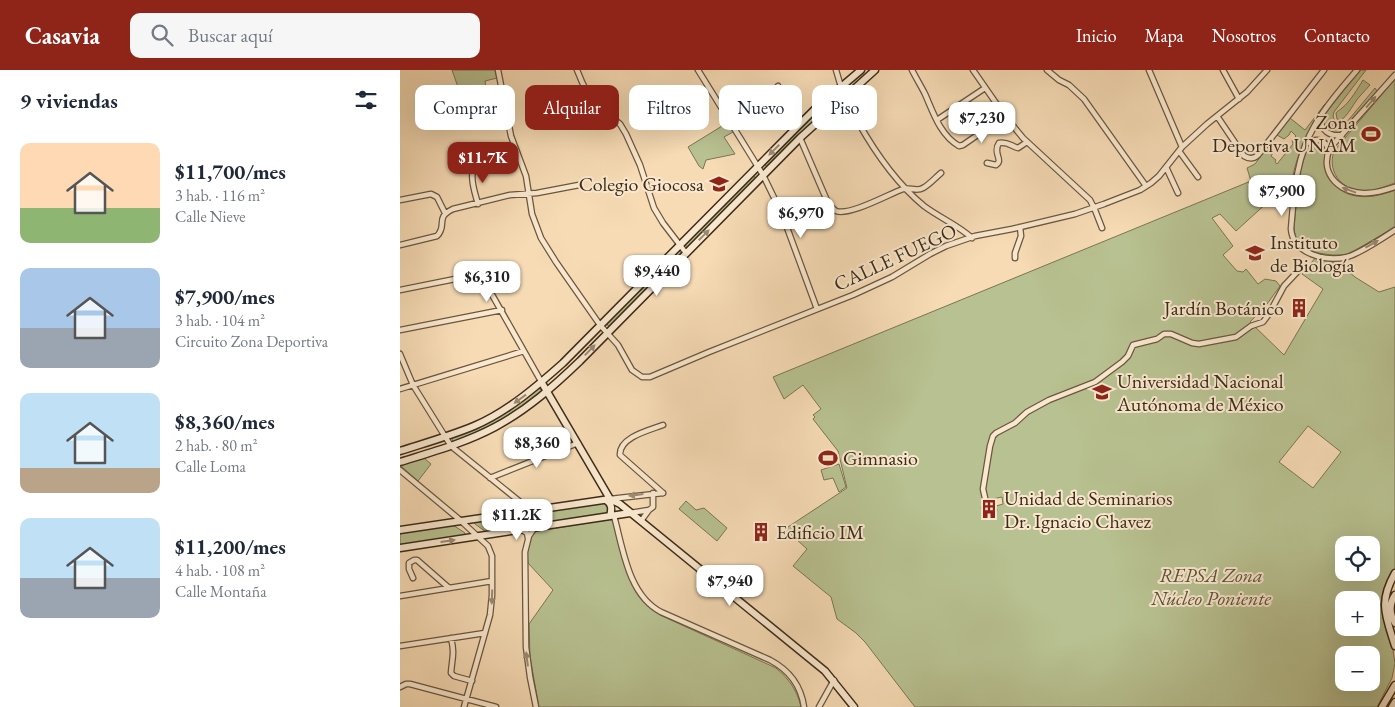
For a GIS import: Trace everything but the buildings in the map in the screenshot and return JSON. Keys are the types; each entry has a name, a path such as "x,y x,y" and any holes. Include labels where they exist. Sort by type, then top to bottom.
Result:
{"main road":[{"path":"844,85 861,70"},
{"path":"857,85 874,70"},
{"path":"802,123 812,113"},
{"path":"400,462 450,446 501,424 547,392 812,127"},
{"path":"400,451 475,426 496,415 542,383 794,130"},
{"path":"563,364 570,370"},
{"path":"542,383 578,443 608,499 612,516"},
{"path":"400,530 608,499 615,500 825,671 854,707"},
{"path":"400,548 630,513"},
{"path":"1395,573 1384,602 1395,646"},
{"path":"1395,595 1391,602 1390,610 1395,622"},
{"path":"1382,707 1394,685"},
{"path":"1392,707 1395,702"}],"street":[{"name":"CALLE FUEGO","path":"498,70 511,136 526,176 534,220 542,238 556,262 600,325 621,349 632,370 642,377 650,377 853,295 892,277 946,246 972,238 1075,214 1146,186 1159,176 1181,149 1217,116 1248,92 1267,70"},
{"path":"577,70 587,92 599,107 620,124 626,134 640,165 654,208 686,253"},
{"path":"698,70 763,175 782,214 817,309"},
{"path":"836,70 839,85"},
{"path":"912,70 943,130 959,146 1005,116"},
{"path":"973,70 1005,116 1027,142 1090,200 1102,228"},
{"path":"1047,70 1059,80 1069,85 1084,99 1146,186"},
{"path":"1149,70 1181,149 1198,178"},
{"path":"1223,70 1239,99"},
{"path":"1217,116 1244,156 1256,157 1324,70"},
{"path":"1356,70 1320,116 1306,143 1296,177 1291,229 1293,239 1305,251 1319,256 1329,258 1344,257 1354,254 1395,230"},
{"path":"1395,75 1330,148 1327,167 1330,176 1346,190 1366,194 1395,187"},
{"path":"937,120 985,88"},
{"path":"1320,116 1321,124 1325,131 1333,136 1342,135"},
{"path":"863,130 884,165 905,188 930,209 972,238"},
{"path":"800,138 828,203 837,211 844,212 878,201 905,188 918,190 940,173"},
{"path":"1306,143 1319,140 1326,144 1329,153"},
{"path":"987,163 996,165 1000,163 996,152 999,143 1008,143 1018,148 1027,142"},
{"path":"478,204 472,175 478,164 486,160"},
{"path":"1166,167 1178,194"},
{"path":"400,245 437,236 442,230 442,220 445,213 452,209 510,196 579,185"},
{"path":"400,200 434,195 445,213"},
{"path":"1015,258 1021,236 1020,228"},
{"path":"985,498 983,489 990,446 996,433 1015,424 1027,412 1049,400 1095,382 1122,362 1128,356 1133,345 1157,339 1164,334 1171,334 1199,344 1236,336 1251,326 1264,322 1284,286 1299,270"},
{"path":"400,290 478,275 484,279 542,383"},
{"path":"400,330 502,310"},
{"path":"400,389 524,351"},
{"path":"400,354 413,385 450,446 524,505"},
{"path":"608,499 663,493 620,455 620,452 628,440 663,426"},
{"path":"490,478 578,443"},
{"path":"400,470 488,546"},
{"path":"642,522 651,508 654,493"},
{"path":"630,513 651,508"},
{"path":"536,707 528,667 526,641 525,552 528,538 537,527 532,520 537,510"},
{"path":"519,513 524,520 522,530 526,532 528,538"},
{"path":"612,516 631,576 643,599 661,612 779,665 795,681 800,690 804,707"},
{"path":"464,707 491,609 493,561 486,535"},
{"path":"413,578 408,569 409,564 417,560 449,588"},
{"path":"400,596 492,581"},
{"path":"400,646 485,633"},
{"path":"451,638 454,649 451,673 454,676 472,681"},
{"path":"819,707 834,680"},
{"path":"400,687 408,683 496,707"}],"green space":[{"path":"452,70 495,70 497,78 485,81 486,85 457,85"},
{"path":"1360,70 1366,70 1334,112 1335,120 1339,124 1346,123 1375,88 1377,91 1340,134 1333,132 1326,127 1321,119"},
{"name":"Zona Deportiva UNAM","path":"1395,79 1395,183 1368,191 1352,189 1339,180 1335,174 1332,159 1334,151"},
{"path":"1363,80 1370,85 1357,99 1345,117 1341,120 1337,119 1336,112 1354,95"},
{"name":"REPSA Zona Núcleo Poniente","path":"1325,104 1304,141 1292,180 1236,231 1220,214 1212,218 1233,246 1223,255 1237,271 1243,272 1246,269 1258,284 1265,279 1276,281 1280,286 1267,304 1250,322 1284,355 1323,289 1302,274 1316,257 1329,260 1336,264 1337,267 1342,266 1355,277 1379,292 1395,287 1395,568 1384,588 1381,604 1395,663 1392,678 1377,707 915,707 865,642 837,619 831,597 793,566 807,549 785,529 847,488 838,451 813,419 815,417 813,415 821,409 803,385 784,399 773,377 1251,181 1247,168 1255,164 1266,149 1273,153 1271,156 1276,160 1277,164 1293,144 1292,140 1296,136 1291,131 1284,139 1277,135 1290,118 1305,130","holes":["1308,426 1341,452 1313,488 1279,462","1002,497 1003,504 996,506 997,511 991,512 991,516 984,517 981,507 984,506 983,501"]},
{"path":"812,115 812,123 768,167 766,166 764,163 797,130 802,130 802,125"},
{"path":"719,128 719,130 732,130 733,132 724,137 735,154 706,160 703,169 699,166 688,147"},
{"path":"1316,142 1323,146 1325,150 1327,173 1340,189 1348,194 1366,197 1395,190 1395,227 1347,255 1318,253 1306,249 1301,246 1295,236 1294,227 1299,175 1308,146"},
{"path":"752,176 756,179 689,247 686,246 685,244"},
{"path":"678,251 681,252 681,255 608,326 607,323"},
{"path":"538,388 542,390 542,393 509,416 479,433 453,442 454,436"},
{"path":"424,458 431,464 418,481 402,467 402,464"},
{"path":"839,464 846,487 839,492 833,478 824,480 821,470"},
{"path":"686,501 696,510 704,508 727,528 717,541 679,509"},
{"path":"607,502 610,514 539,525 535,521 537,513"},
{"path":"518,515 522,518 521,528 486,532 474,522"},
{"path":"613,519 631,583 645,603 660,615 776,668 792,685 801,707 539,707 530,657 529,624 553,590 528,563 529,541 537,531"},
{"path":"453,525 465,533 465,535 400,546 400,531"}],"place":[{"name":"Zona Deportiva UNAM","path":"1371,134"},
{"name":"Colegio Giocosa","path":"719,184"},
{"name":"Instituto de Biología","path":"1255,253"},
{"name":"Jardín Botánico","path":"1299,308"},
{"name":"Universidad Nacional Autónoma de México","path":"1102,392"},
{"name":"Gimnasio","path":"828,458"},
{"name":"Unidad de Seminarios Dr. Ignacio Chavez","path":"989,509"},
{"name":"Edificio IM","path":"761,532"}]}
